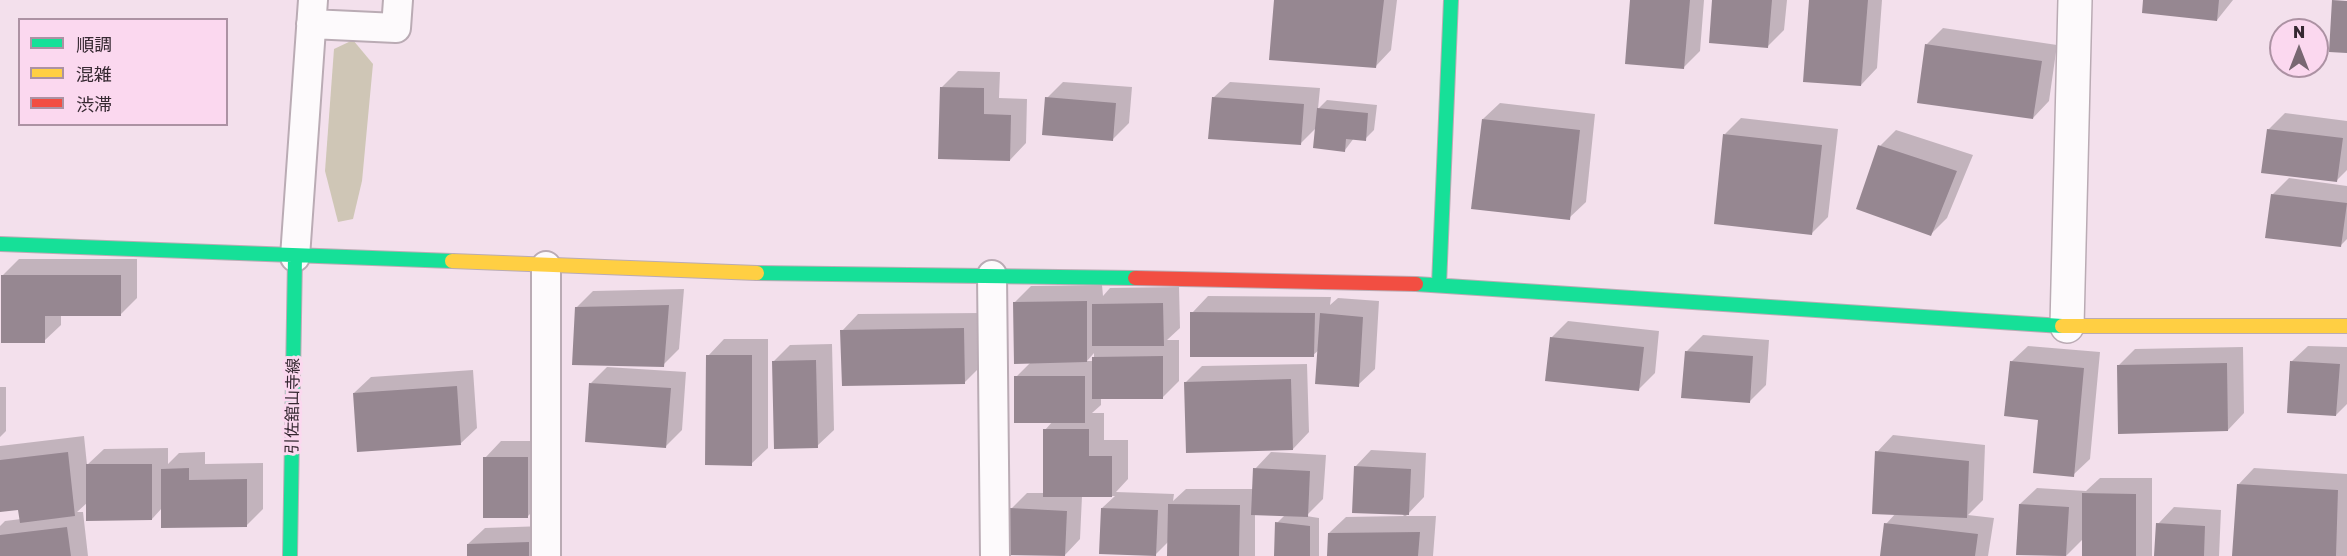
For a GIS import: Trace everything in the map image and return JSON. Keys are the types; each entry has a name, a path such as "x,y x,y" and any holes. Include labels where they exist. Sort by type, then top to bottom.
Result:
{"street":[{"path":"1439,285 1451,0"},
{"path":"2067,326 2075,0"},
{"path":"0,244 295,257 818,275 992,275 1439,285 2067,326 2347,326"},
{"name":"引佐舘山寺線","path":"290,556 295,257"}],"lane":[{"path":"295,257 312,12 396,28 398,0"},
{"path":"546,266 546,556"},
{"path":"992,275 995,556"}],"shaded area":[{"path":"353,40 373,64 362,181 353,219 338,222 325,171 334,49"}],"building":[{"path":"1274,0 1384,0 1376,68 1269,60"},
{"path":"1630,0 1690,0 1684,69 1625,64"},
{"path":"1712,0 1772,0 1768,48 1709,43"},
{"path":"1809,0 1868,0 1861,86 1803,82"},
{"path":"2143,0 2219,0 2217,21 2142,13"},
{"path":"2332,0 2347,1 2347,53 2329,52"},
{"path":"1925,44 2042,61 2033,119 1917,103"},
{"path":"940,87 984,88 984,114 1011,115 1010,161 938,159"},
{"path":"1045,97 1116,103 1113,141 1042,135"},
{"path":"1212,97 1304,104 1301,145 1208,139"},
{"path":"1317,108 1368,113 1366,141 1346,139 1345,152 1313,148"},
{"path":"1482,119 1580,130 1570,220 1471,209"},
{"path":"2267,129 2343,138 2337,182 2261,173"},
{"path":"1723,134 1822,145 1812,235 1714,224"},
{"path":"1878,145 1957,171 1931,236 1856,209"},
{"path":"2271,194 2347,203 2341,247 2265,238"},
{"path":"1,275 121,275 121,316 45,316 45,343 1,343"},
{"path":"1087,301 1087,362 1014,364 1013,302"},
{"path":"1163,303 1164,346 1092,346 1092,304"},
{"path":"669,305 664,367 572,365 575,307"},
{"path":"1190,312 1315,313 1314,357 1190,357"},
{"path":"1320,313 1363,317 1359,387 1315,384"},
{"path":"964,328 965,384 842,386 840,330"},
{"path":"1550,337 1644,347 1639,391 1545,381"},
{"path":"1685,351 1753,356 1750,403 1681,398"},
{"path":"706,355 752,355 752,466 705,465"},
{"path":"1163,356 1163,399 1092,399 1092,357"},
{"path":"816,360 818,448 774,449 772,361"},
{"path":"2010,361 2084,368 2074,477 2033,473 2038,420 2004,416"},
{"path":"2290,361 2340,364 2336,416 2287,413"},
{"path":"2227,363 2228,431 2118,434 2117,365"},
{"path":"1014,376 1085,376 1085,423 1014,423"},
{"path":"1291,379 1293,450 1186,453 1184,382"},
{"path":"589,383 671,388 666,448 585,442"},
{"path":"457,386 461,445 357,452 353,393"},
{"path":"1043,429 1089,429 1089,456 1112,456 1112,497 1043,497"},
{"path":"1875,451 1969,461 1967,518 1872,514"},
{"path":"68,452 75,516 20,523 18,510 0,512 0,460"},
{"path":"483,457 528,457 528,518 483,518"},
{"path":"86,464 152,464 152,520 86,521"},
{"path":"1354,466 1411,469 1409,515 1352,513"},
{"path":"189,468 189,480 247,479 247,527 161,528 161,469"},
{"path":"1253,468 1310,471 1308,517 1251,515"},
{"path":"2237,484 2338,490 2336,556 2232,556"},
{"path":"2082,493 2136,494 2136,556 2082,556"},
{"path":"1168,504 1240,505 1239,556 1167,556"},
{"path":"2019,504 2069,507 2066,556 2016,555"},
{"path":"1010,508 1067,511 1065,556 1008,555"},
{"path":"1101,508 1158,510 1156,556 1099,554"},
{"path":"1275,522 1310,526 1310,556 1274,556"},
{"path":"1884,523 1978,534 1975,556 1880,556"},
{"path":"2156,523 2205,526 2204,556 2154,556"},
{"path":"67,527 71,556 0,556 0,535"},
{"path":"1420,532 1418,556 1327,556 1328,533"},
{"path":"529,542 529,556 467,556 467,544"}],"traffic: fast":[{"path":"1439,285 1451,0"},
{"path":"0,244 452,261"},
{"path":"290,556 295,257"},
{"path":"757,273 1135,278"},
{"path":"1416,284 2062,326"}],"traffic: slow":[{"path":"452,261 757,273"},
{"path":"2062,326 2347,326"}],"traffic: jam":[{"path":"1135,278 1416,284"}]}
